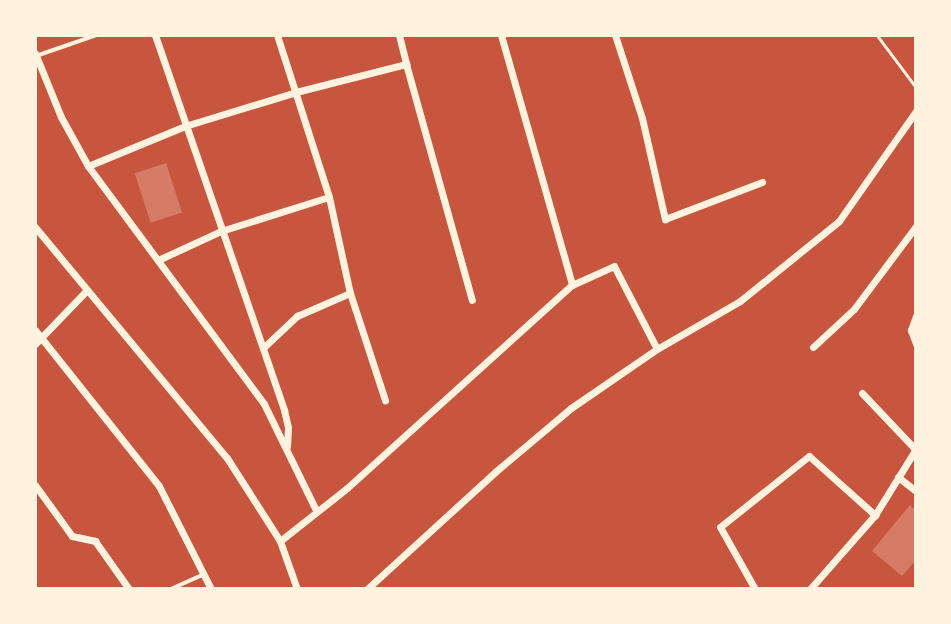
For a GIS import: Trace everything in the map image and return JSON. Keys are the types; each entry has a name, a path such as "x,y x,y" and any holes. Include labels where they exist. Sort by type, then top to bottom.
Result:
{"street":[{"path":"155,35 288,421 287,449"},
{"path":"277,35 329,197 350,293 386,400"},
{"path":"399,35 472,300"},
{"path":"501,35 572,285"},
{"path":"615,35 642,118 665,219 762,182"},
{"path":"36,55 61,117 88,166 264,404 317,512"},
{"path":"88,166 185,126 296,92 406,64"},
{"path":"367,589 495,472 571,408 657,349 740,301 839,220 916,111"},
{"path":"158,260 221,231 329,197"},
{"path":"813,347 854,309 913,239 916,226"},
{"path":"35,227 227,458 281,541 297,589"},
{"path":"281,541 572,285 614,266 657,349"},
{"path":"35,344 37,332 87,290"},
{"path":"263,348 297,316 350,293"},
{"path":"916,316 911,330 916,344"},
{"path":"37,332 159,486 211,589"},
{"path":"810,589 875,515 916,449 862,393"},
{"path":"755,589 720,527 809,456 875,515"},
{"path":"898,477 916,491"},
{"path":"35,485 38,495 72,536 95,541 128,589"}],"lane":[{"path":"36,55 97,35"},
{"path":"171,589 204,574"}],"path":[{"path":"877,35 916,87"}],"building":[{"path":"166,163 182,212 151,223 135,173"},
{"path":"910,505 916,511 916,560 902,576 872,551"}]}
